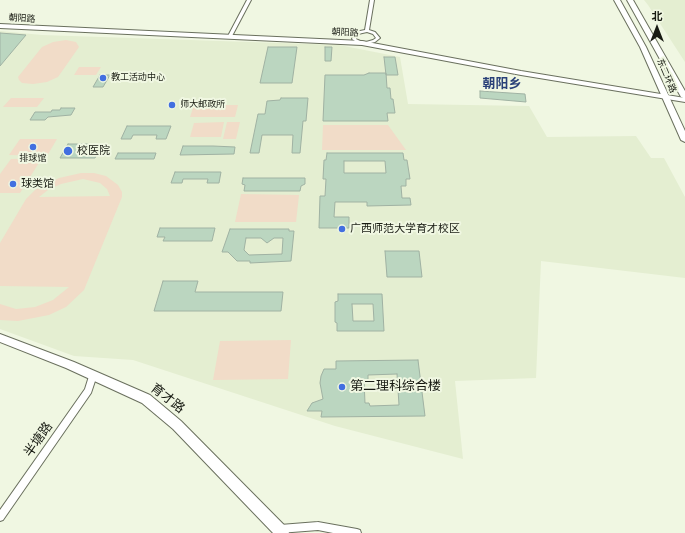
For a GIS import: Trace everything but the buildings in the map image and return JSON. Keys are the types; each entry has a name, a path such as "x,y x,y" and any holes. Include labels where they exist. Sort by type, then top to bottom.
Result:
{"main road":[{"name":"东二环路","path":"617,0 632,25 685,140"},
{"name":"东二环路","path":"630,0 685,97"},
{"path":"630,36 632,25"},
{"path":"658,48 660,36"}],"street":[{"path":"230,36 249,0"},
{"path":"367,32 372,0"},
{"name":"朝阳路","path":"0,26 79,31 230,36 362,43 665,98 685,100"},
{"path":"359,32 367,32 376,35 378,38 370,42 362,43 353,37 359,32"},
{"name":"育才路","path":"0,338 93,375 146,399 162,411 280,531"},
{"name":"半塘路","path":"0,517 88,391 93,375"},
{"path":"280,531 318,526 357,533"}],"shaded area":[{"path":"644,0 685,0 685,62 648,5"},
{"name":"广西师范大学育才校区","path":"0,31 42,35 339,45 400,57 408,104 529,106 547,137 636,136 651,158 664,158 685,197 685,278 541,261 536,378 455,381 463,459 335,426 133,360 74,356 0,329"},
{"path":"66,40 76,42 79,47 58,77 47,82 33,84 22,83 19,80 18,77 42,47 53,42"},
{"path":"79,67 101,67 96,75 74,75"},
{"path":"11,98 44,98 37,107 3,107"},
{"path":"194,105 238,105 235,117 190,117"},
{"path":"224,122 221,137 190,137 194,123"},
{"path":"227,122 240,122 236,139 223,139"},
{"path":"323,125 388,125 406,150 322,150"},
{"name":"排球馆","path":"20,139 57,139 47,156 9,155"},
{"name":"球类馆","path":"42,158 20,193 0,193 0,174 11,159"},
{"path":"81,173 94,173 106,176 118,185 122,192 122,197 84,290 66,307 49,315 18,321 0,320 0,304 16,309 35,307 53,300 69,287 0,286 0,243 26,199 36,189 59,178","holes":["83,179 100,183 107,189 110,196 39,197 48,190 61,184"]},
{"path":"241,194 299,195 296,222 235,222"},
{"path":"291,340 288,379 213,380 220,341"}],"place":[{"name":"教工活动中心","path":"103,78"},
{"name":"师大邮政所","path":"172,105"},
{"name":"排球馆","path":"33,147"},
{"name":"校医院","path":"68,151"},
{"name":"球类馆","path":"13,184"},
{"name":"广西师范大学育才校区","path":"342,229"},
{"name":"第二理科综合楼","path":"342,387"}],"district":[{"name":"朝阳乡","path":"502,85"}]}
